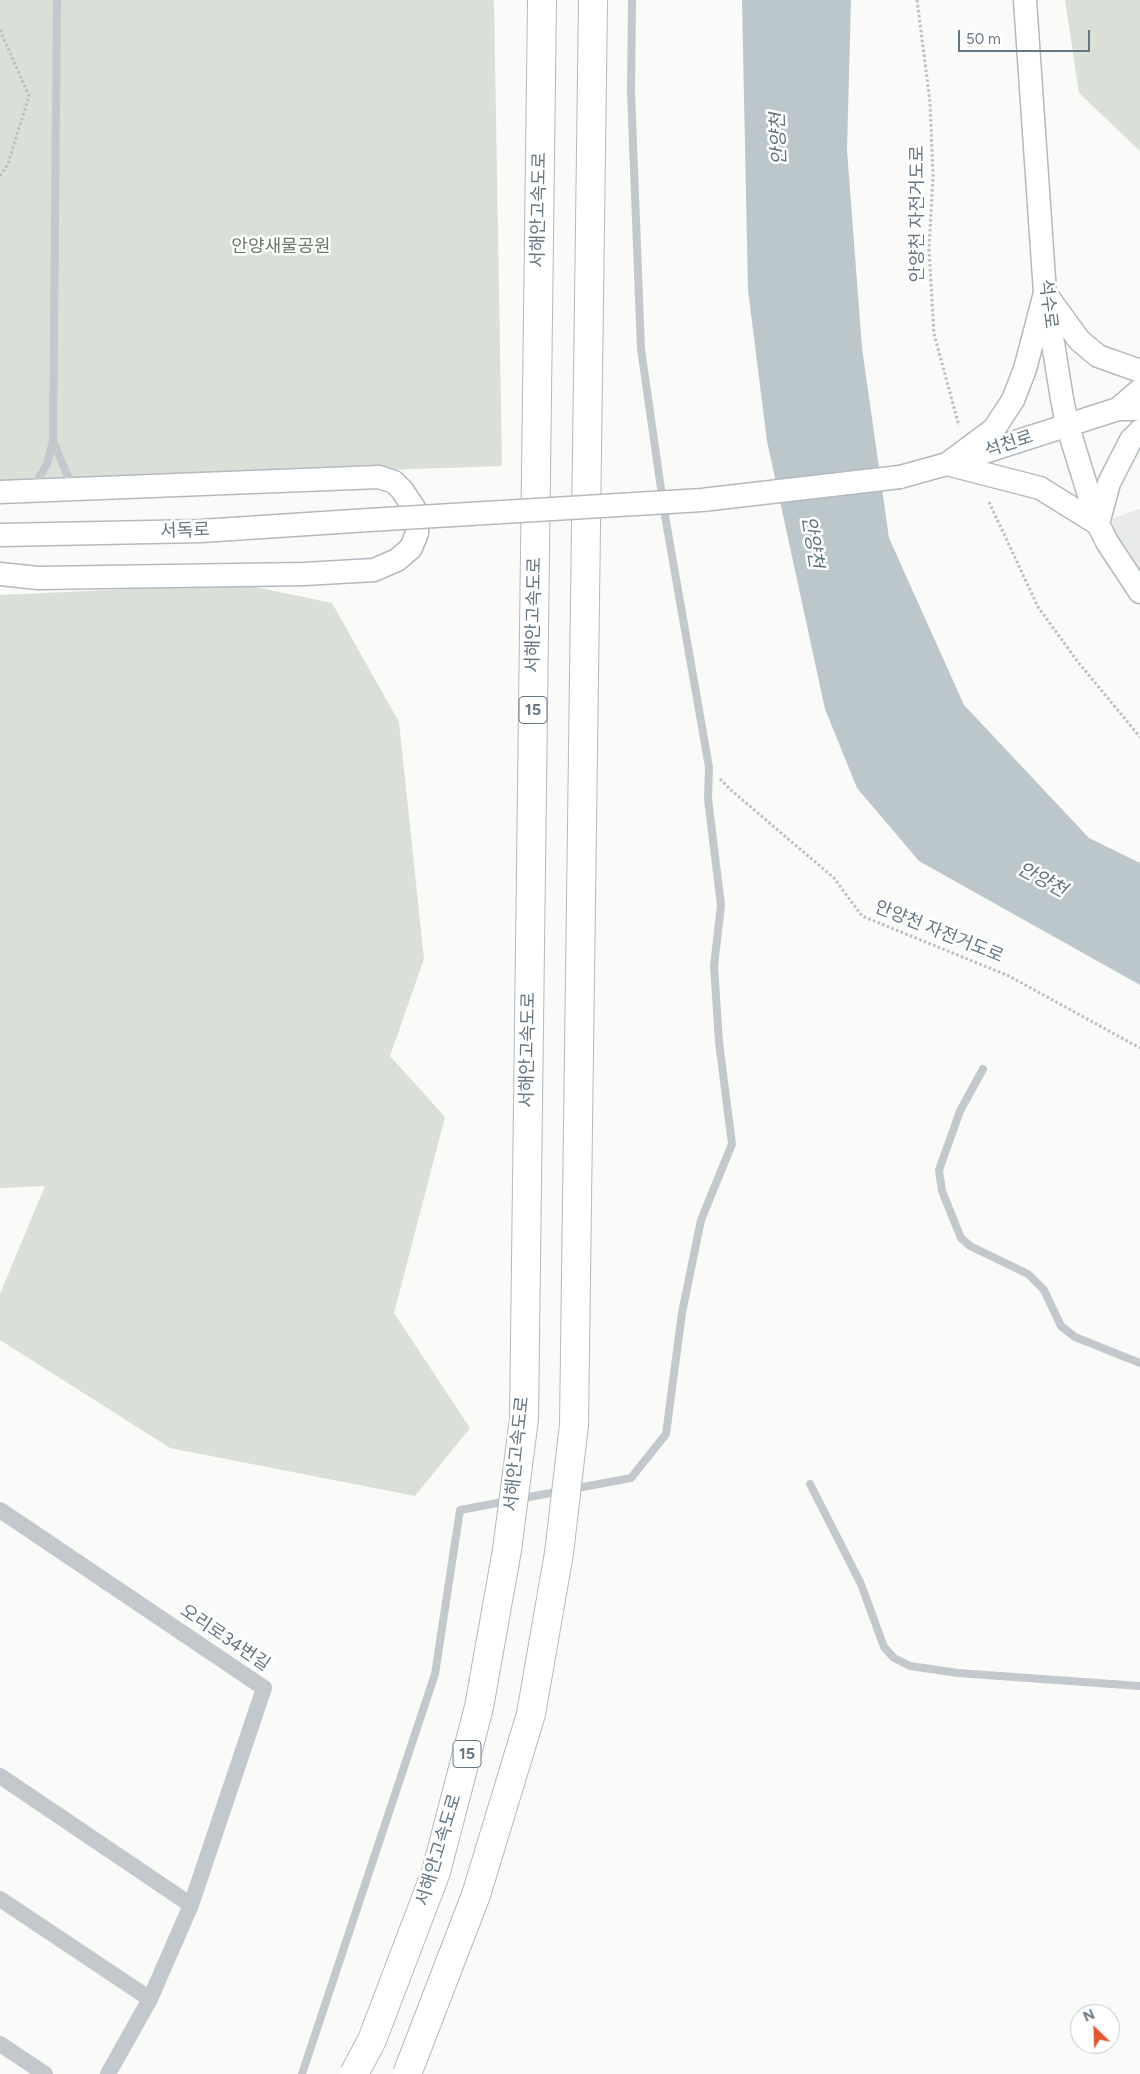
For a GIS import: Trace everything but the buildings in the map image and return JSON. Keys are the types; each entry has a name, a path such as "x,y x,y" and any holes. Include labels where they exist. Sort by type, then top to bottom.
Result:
{"highway":[{"name":"서해안고속도로","path":"354,2074 372,2040 436,1872 479,1708 507,1550 524,1419 542,0"},
{"path":"407,2074 476,1896 531,1714 559,1553 574,1424 593,4"}],"main road":[{"name":"석수로","path":"1025,0 1045,293 1067,424 1098,524 1107,542 1140,592"},
{"path":"1045,293 1080,340 1098,356 1140,371"},
{"path":"947,464 994,429 1014,400 1025,369 1045,293"},
{"name":"석천로","path":"1118,409 1140,390"},
{"name":"석천로","path":"900,477 947,464 1118,409 1140,409"},
{"path":"947,464 1040,488 1098,524 1109,483 1131,440 1140,431"},
{"path":"0,492 379,477 394,482 409,498 418,521 417,534 411,548 397,560 374,570 304,574 38,578 0,574"},
{"name":"서독로","path":"0,536 201,531 702,500 900,477"}],"street":[{"name":"오리로34번길","path":"0,1510 264,1688 191,1905 150,1999 108,2074"},
{"path":"0,1776 191,1905"},
{"path":"0,1900 150,1999"},
{"path":"0,2044 45,2074"}],"lane":[{"path":"31,491 48,464 54,441 57,0"},
{"path":"302,2074 435,1674 460,1510 631,1478 666,1434 682,1313 701,1220 732,1144 719,1042 714,966 721,905 708,799 709,767 664,510 641,349 631,92 632,0"},
{"path":"54,441 73,489"},
{"path":"983,1069 960,1111 939,1170 942,1192 960,1238 970,1246 1028,1274 1044,1290 1061,1326 1075,1337 1140,1363"},
{"path":"810,1484 861,1584 884,1647 894,1658 910,1666 958,1673 1140,1686"}],"path":[{"name":"안양천 자전거도로","path":"917,0 930,102 933,176 929,249 934,334 959,426"},
{"path":"0,30 29,96 8,164 0,176"},
{"path":"989,502 1038,607 1078,662 1140,737"},
{"name":"안양천 자전거도로","path":"709,767 732,791 834,878 862,916 1010,976 1140,1048"}],"shaded area":[{"path":"1140,509 1140,580 1102,522"}],"green space":[{"name":"안양새물공원","path":"0,0 494,0 502,466 0,483"},
{"path":"1065,0 1140,0 1140,151 1079,93"},
{"path":"241,584 332,603 399,722 424,959 390,1056 445,1117 394,1313 470,1428 415,1496 170,1448 0,1340 0,1294 45,1186 0,1188 0,595"}],"water":[{"name":"안양천","path":"742,0 851,0 847,150 862,348 889,538 964,705 1089,838 1140,863 1140,985 919,861 857,788 825,709 767,441 748,290"}]}
